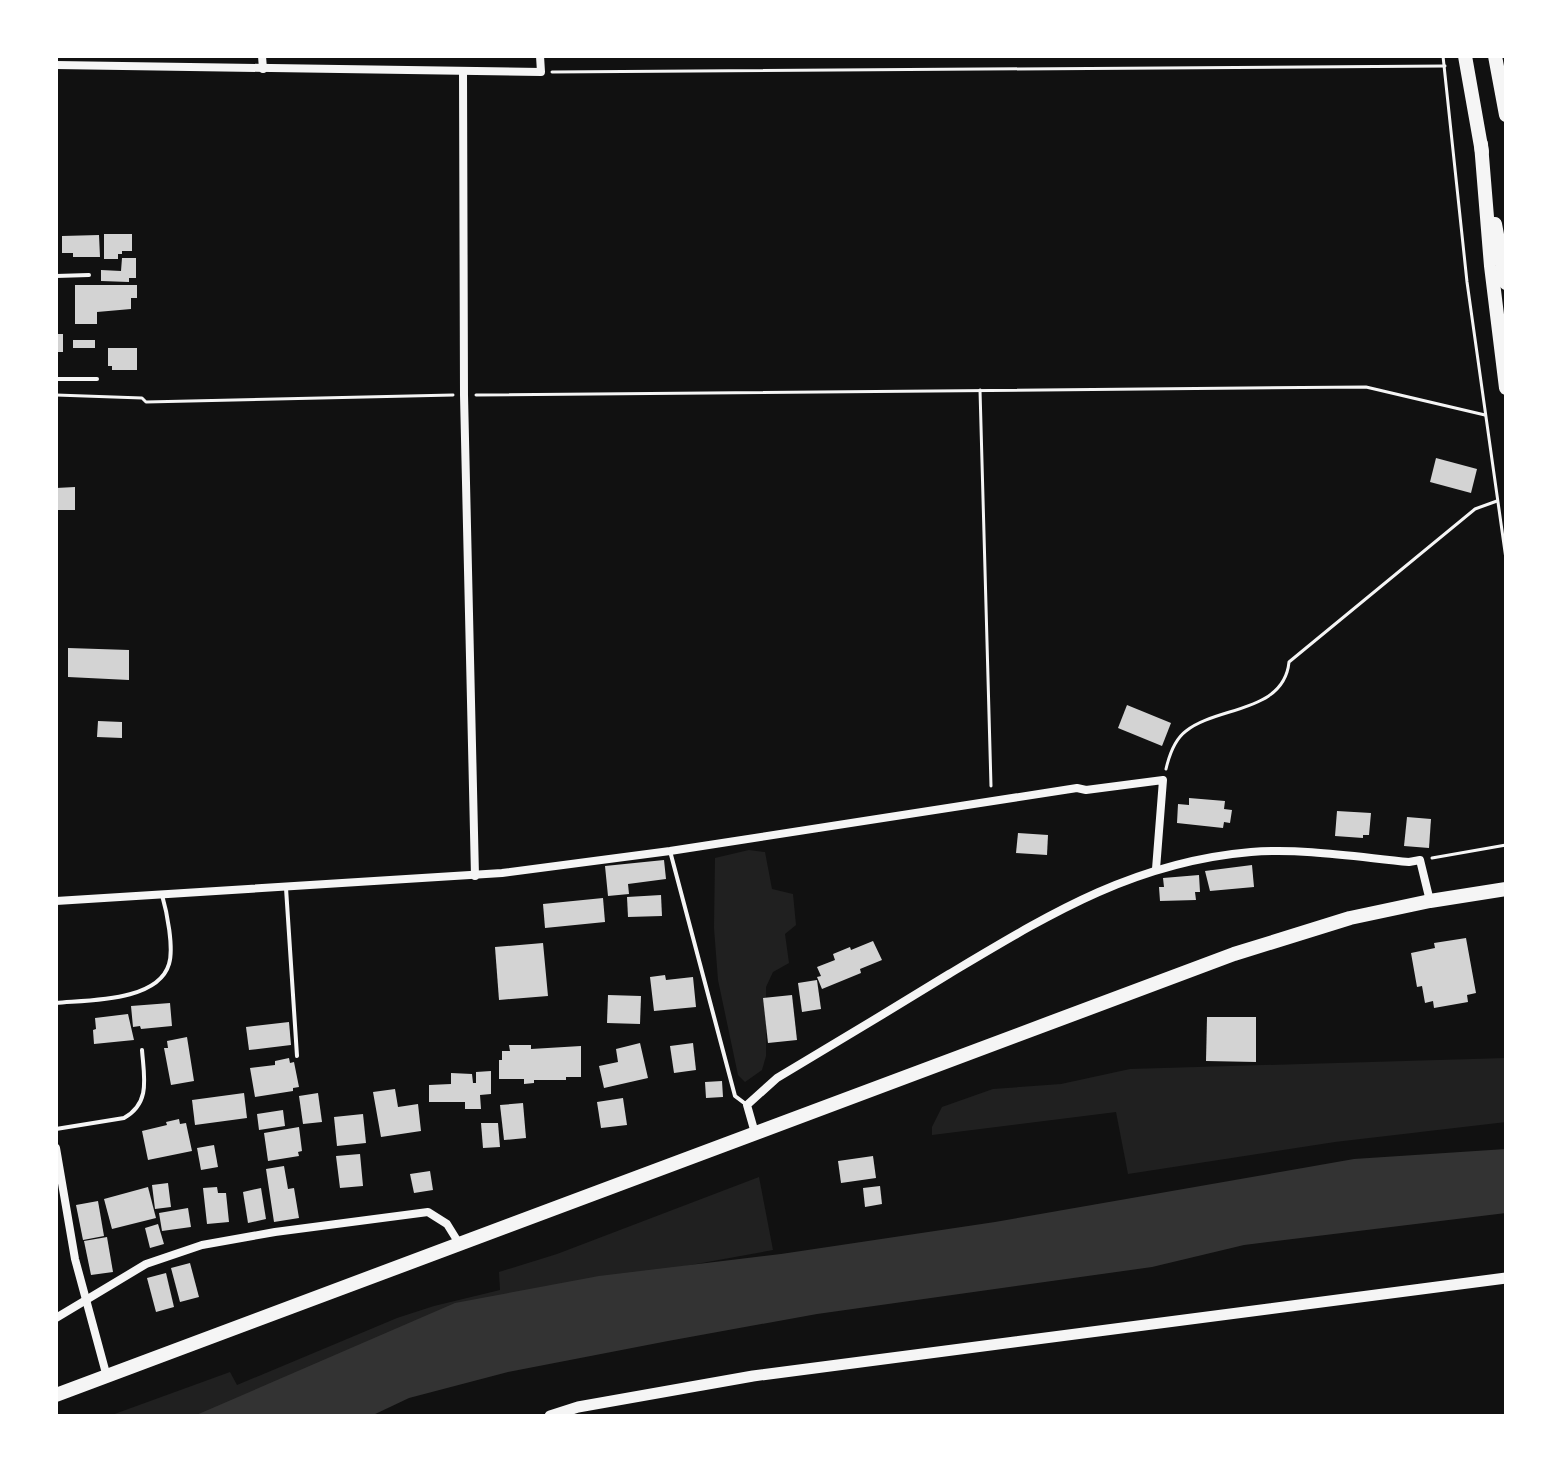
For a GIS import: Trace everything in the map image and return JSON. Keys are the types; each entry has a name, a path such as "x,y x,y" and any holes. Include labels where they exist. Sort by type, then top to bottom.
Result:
{"highway":[{"path":"1465,56 1506,283"},
{"path":"1495,56 1506,115"},
{"path":"1481,144 1491,266 1506,388"},
{"path":"56,1395 1234,954 1350,918 1506,889"}],"street":[{"path":"262,56 263,69"},
{"path":"56,65 541,72 540,56"},
{"path":"463,72 464,395 475,876"},
{"path":"56,901 475,876 670,851 1077,788 1086,790 1163,780 1156,869"},
{"path":"755,1133 747,1105 777,1078 1008,939 1122,880 1205,858 1253,852 1288,851 1409,862 1420,860 1430,901"},
{"path":"56,1148 84,1299 107,1377"},
{"path":"56,1318 146,1264 202,1245 428,1212 447,1224 460,1245"},
{"path":"550,1416 578,1407 753,1376 1506,1278"}],"lane":[{"path":"56,276 89,275"},
{"path":"56,379 97,379"},
{"path":"670,851 735,1096 747,1105"},
{"path":"286,888 297,1056"},
{"path":"56,1003 126,996 159,978 171,961 167,913 162,895"},
{"path":"56,1129 124,1118 132,1113 145,1094 142,1050"}],"path":[{"path":"1443,56 1467,282 1506,557"},
{"path":"541,72 1445,66"},
{"path":"56,395 142,398 146,402 464,395 1366,387 1485,415"},
{"path":"980,390 992,801"},
{"path":"1163,780 1169,758 1184,733 1195,725 1244,708 1277,690 1287,676 1289,662 1475,509 1497,501"},
{"path":"1420,860 1506,845"}],"shaded area":[{"path":"749,850 765,852 772,889 793,894 796,925 785,934 789,963 773,972 766,987 766,1056 762,1070 745,1082 738,1075 718,980 714,928 715,858"},
{"path":"1506,1058 1506,1122 1335,1142 1128,1174 1116,1112 932,1135 932,1127 942,1107 993,1089 1061,1084 1130,1069"},
{"path":"1506,1149 1506,1213 1244,1245 1152,1267 817,1314 508,1372 409,1398 371,1416 194,1416 455,1303 599,1276 781,1254 995,1222 1354,1159"},
{"path":"759,1177 773,1250 619,1278 210,1416 109,1416 230,1372 237,1385 397,1318 500,1290 499,1272 557,1254"}],"building":[{"path":"104,234 132,234 132,251 122,251 118,259 104,259"},
{"path":"99,235 100,257 73,257 73,253 62,253 62,236"},
{"path":"122,258 136,258 136,278 129,278 129,282 101,281 101,270 121,271"},
{"path":"75,285 137,285 137,298 131,298 131,309 97,312 97,324 75,324"},
{"path":"56,334 63,334 63,352 56,352"},
{"path":"73,340 95,340 95,348 73,348"},
{"path":"108,348 137,348 137,370 112,370 112,366 108,366"},
{"path":"1436,458 1477,469 1471,493 1430,482"},
{"path":"75,487 75,510 56,510 56,488"},
{"path":"68,648 129,650 129,680 68,677"},
{"path":"1127,705 1171,723 1162,746 1118,728"},
{"path":"98,721 122,722 122,738 97,737"},
{"path":"1189,798 1225,801 1224,809 1232,810 1230,823 1224,822 1223,828 1177,823 1178,804 1189,805"},
{"path":"1337,811 1371,813 1369,835 1363,835 1363,838 1335,836"},
{"path":"1407,817 1431,819 1429,848 1404,846"},
{"path":"1018,833 1048,835 1047,855 1016,853"},
{"path":"664,860 666,879 628,884 629,894 608,896 605,866"},
{"path":"1252,865 1254,887 1210,891 1205,871"},
{"path":"1199,875 1200,892 1195,892 1196,900 1160,901 1159,887 1164,887 1163,878"},
{"path":"661,895 662,916 628,917 627,897"},
{"path":"603,898 605,922 545,928 543,904"},
{"path":"1466,938 1476,993 1467,995 1468,1002 1434,1008 1433,1001 1425,1003 1422,986 1417,987 1411,953 1435,948 1434,943"},
{"path":"873,941 882,960 860,969 861,973 822,989 817,967 835,960 833,954"},
{"path":"543,943 548,996 499,1000 495,947"},
{"path":"665,975 666,980 693,977 696,1007 654,1011 650,977"},
{"path":"817,980 821,1009 802,1012 798,983"},
{"path":"608,995 641,996 640,1024 607,1023"},
{"path":"792,995 797,1040 768,1043 763,998"},
{"path":"170,1003 172,1026 133,1027 131,1006"},
{"path":"128,1014 134,1040 94,1044 95,1018"},
{"path":"1207,1017 1256,1017 1256,1062 1206,1061"},
{"path":"289,1022 291,1045 249,1050 246,1027"},
{"path":"187,1037 194,1081 171,1085 164,1048 168,1048 167,1041"},
{"path":"640,1043 648,1078 604,1088 599,1066 618,1062 616,1049"},
{"path":"693,1043 696,1070 674,1073 670,1046"},
{"path":"509,1045 531,1045 531,1049 581,1046 581,1077 534,1080 534,1083 524,1084 524,1079 499,1079 499,1060 502,1060 502,1051 510,1051"},
{"path":"289,1058 290,1063 294,1062 299,1087 293,1088 293,1091 255,1097 250,1068 275,1065 275,1061"},
{"path":"491,1071 491,1094 480,1095 481,1109 465,1109 465,1102 429,1102 429,1085 451,1084 451,1073 472,1074 473,1083 476,1083 476,1072"},
{"path":"722,1081 723,1097 706,1098 705,1082"},
{"path":"395,1089 398,1107 418,1104 421,1131 381,1137 373,1092"},
{"path":"244,1093 247,1118 195,1125 192,1100"},
{"path":"318,1093 322,1122 303,1124 299,1096"},
{"path":"623,1098 627,1125 601,1128 597,1102"},
{"path":"523,1103 526,1138 504,1140 500,1105"},
{"path":"283,1110 285,1126 259,1130 257,1114"},
{"path":"363,1114 366,1143 337,1146 334,1117"},
{"path":"179,1119 180,1124 186,1123 192,1151 148,1160 142,1131"},
{"path":"481,1123 498,1123 500,1147 483,1148"},
{"path":"299,1127 302,1151 298,1152 299,1156 268,1161 264,1133"},
{"path":"214,1145 218,1167 201,1170 197,1148"},
{"path":"360,1154 363,1186 340,1188 336,1156"},
{"path":"873,1156 876,1178 841,1183 838,1161"},
{"path":"284,1166 288,1189 294,1188 299,1218 274,1222 266,1169"},
{"path":"430,1171 433,1190 414,1193 410,1174"},
{"path":"168,1183 171,1207 155,1209 152,1185"},
{"path":"880,1186 882,1204 865,1207 863,1188"},
{"path":"148,1187 156,1218 112,1229 104,1199"},
{"path":"217,1187 218,1193 226,1193 229,1222 207,1224 203,1188"},
{"path":"261,1188 266,1219 248,1223 243,1192"},
{"path":"98,1201 104,1236 83,1240 76,1205"},
{"path":"188,1208 191,1227 162,1231 159,1213"},
{"path":"158,1224 164,1244 150,1248 145,1228"},
{"path":"107,1237 113,1272 91,1275 84,1241"},
{"path":"190,1263 199,1297 180,1302 171,1268"},
{"path":"166,1273 174,1307 156,1312 147,1278"}]}
